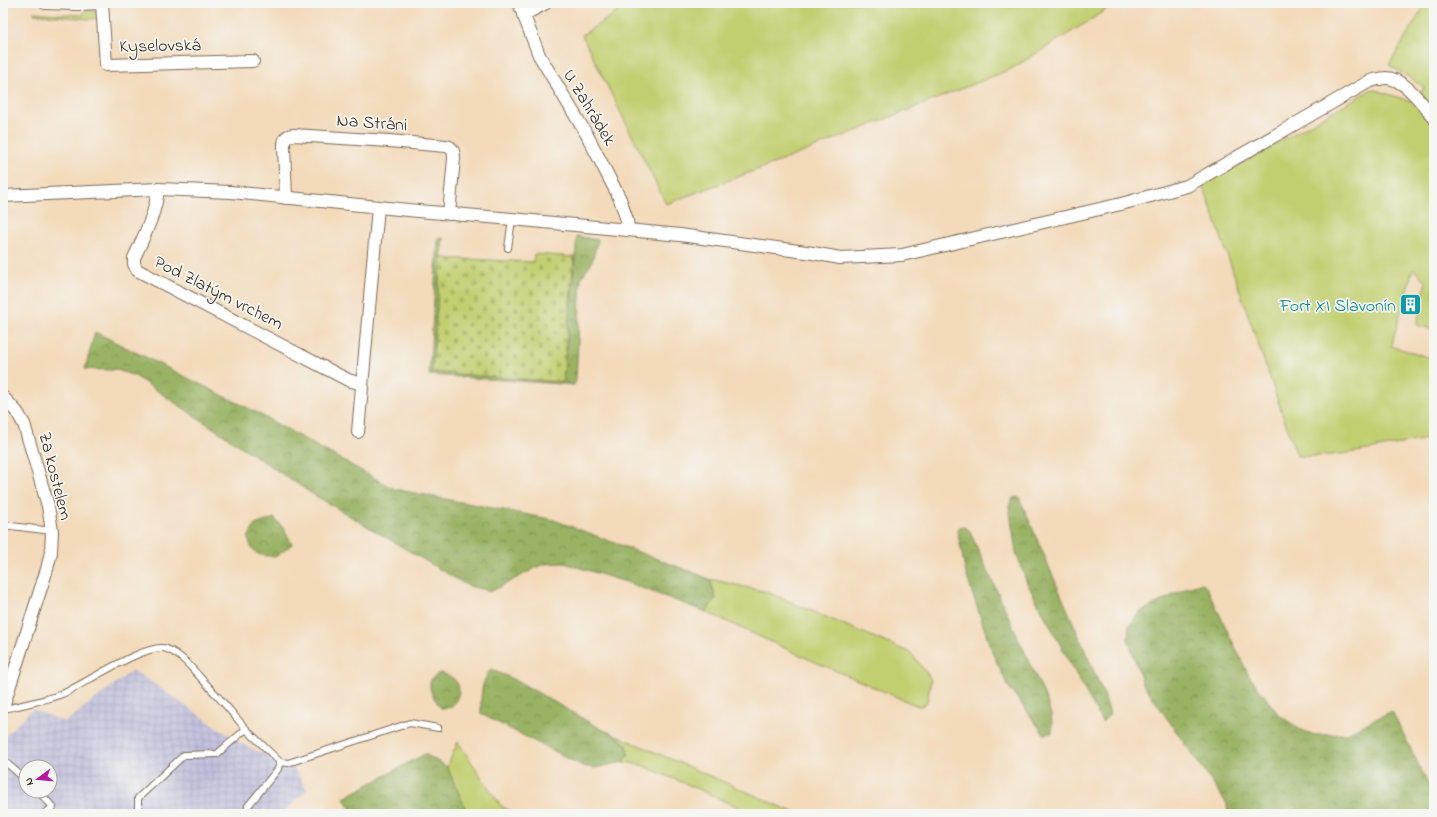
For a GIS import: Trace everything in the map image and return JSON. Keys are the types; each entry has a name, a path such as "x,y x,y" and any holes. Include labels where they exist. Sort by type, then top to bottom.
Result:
{"street":[{"path":"45,3 99,3"},
{"name":"Kyselovská","path":"102,3 106,65 253,61"},
{"name":"U Zahrádek","path":"519,3 532,38 546,67 601,161 624,211 628,230"},
{"path":"523,15 546,3"},
{"path":"3,196 158,189 231,192 628,230 701,238 840,258 902,255 1121,204 1188,186 1370,81 1387,78 1400,82 1414,94 1434,118"},
{"name":"Na Stráni","path":"286,198 284,142 285,138 288,136 294,135 389,141 446,146 453,150 454,158 449,214"},
{"name":"Pod Zlatým vrchem","path":"158,189 150,222 134,258 134,264 137,270 348,380 362,384"},
{"path":"358,432 378,207"},
{"name":"Za kostelem","path":"3,397 17,412 24,424 48,506 52,531 51,552 47,569 3,708"}],"lane":[{"path":"508,248 512,219"},
{"path":"3,525 52,531"},
{"path":"3,708 38,702 63,693 143,652 166,648 178,655 187,663 246,729 280,762 288,763 410,723 438,728"},
{"path":"138,814 138,798 184,755 217,754 246,729"},
{"path":"3,760 18,773"},
{"path":"248,806 278,769 280,762"},
{"path":"44,814 53,807 46,799"}],"shaded area":[{"path":"133,670 242,744 294,768 307,790 282,814 3,814 4,737 32,709 65,722"}],"green space":[{"path":"631,3 1115,3 1089,21 1011,69 791,157 666,204 582,35"},
{"path":"1426,3 1434,3 1434,330 1417,325 1426,281 1413,269 1391,346 1434,359 1434,439 1330,455 1297,456 1203,185 1372,89 1410,101 1421,93 1424,87 1389,65"},
{"path":"86,10 95,11 99,18 90,19 34,14 34,12 83,15"},
{"path":"577,236 598,240 591,264 581,278 576,380 574,385 429,375 438,239 443,238 432,372 563,382"},
{"path":"534,254 574,257 563,382 432,372 441,258 533,262"},
{"path":"95,332 252,410 394,489 554,520 710,579 716,598 706,612 626,582 564,563 543,564 492,591 468,586 311,493 135,376 114,369 85,369"},
{"path":"1019,497 1105,697 1110,714 1102,722 1027,583 1016,552 1009,506 1013,498"},
{"path":"274,518 284,529 292,544 277,556 258,554 252,548 248,538 255,525"},
{"path":"962,526 969,530 1043,692 1050,712 1052,733 1044,734 1008,686 993,654 966,574 957,529"},
{"path":"710,579 767,592 911,653 931,679 927,702 920,707 813,661 706,612 716,598"},
{"path":"1202,583 1207,588 1249,676 1279,715 1301,730 1315,735 1345,734 1392,711 1434,796 1434,814 1228,814 1227,804 1143,684 1128,639 1129,626 1140,612 1185,589"},
{"path":"491,669 521,683 601,729 613,734 627,745 628,755 624,762 594,768 583,766 481,714 481,696 483,685"},
{"path":"440,673 452,677 457,683 459,690 452,706 447,708 441,708 430,689 431,680"},
{"path":"613,734 798,814 753,814 641,765 624,762 628,755 627,745"},
{"path":"458,742 501,806 516,814 467,814 447,767"},
{"path":"425,754 447,767 468,814 358,814 349,807 344,798"}],"place":[{"name":"Fort XI Slavonín","path":"1411,305"}]}
